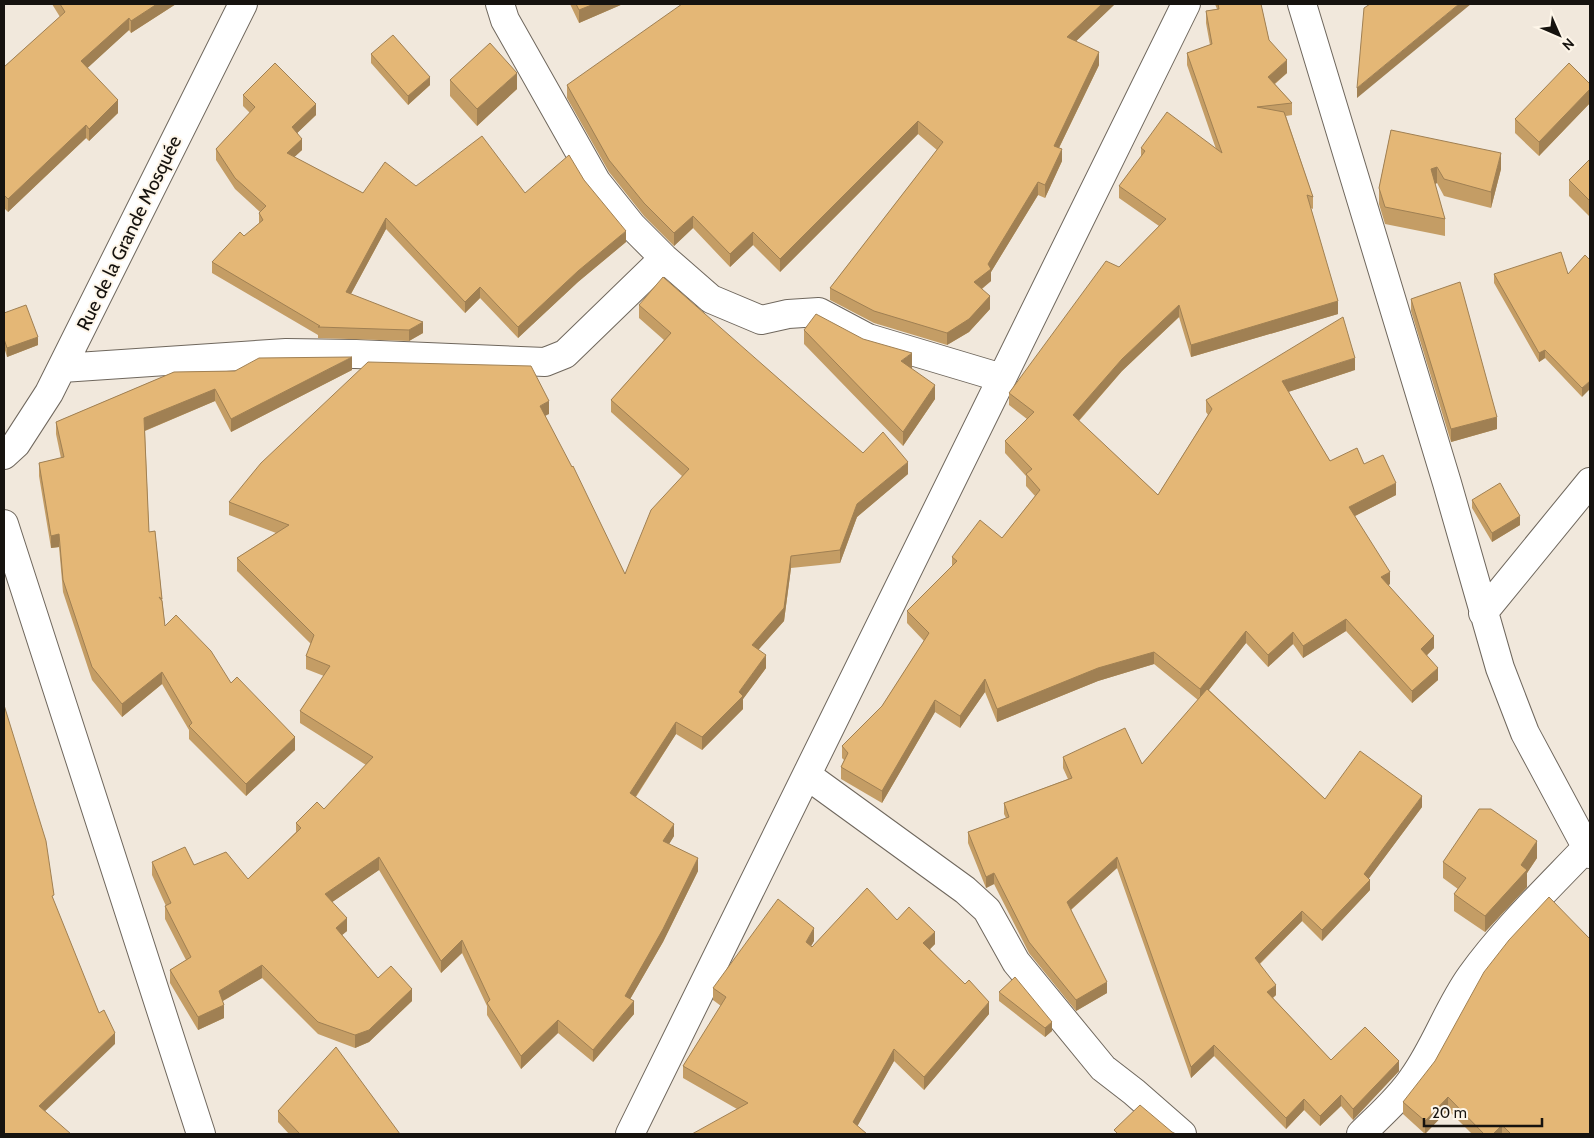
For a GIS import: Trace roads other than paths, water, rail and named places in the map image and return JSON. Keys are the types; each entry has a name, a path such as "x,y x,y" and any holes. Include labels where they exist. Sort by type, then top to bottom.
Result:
{"street":[{"name":"Rue de la Grande Mosquée","path":"4,455 16,444 49,393 243,4"},
{"path":"500,4 505,20 596,180 632,226 664,258 711,298 761,320 788,314 819,312 868,338 1002,378"},
{"path":"630,1134 808,776 1186,4"},
{"path":"1302,4 1444,474 1500,668 1525,733 1589,849 1473,973 1456,998 1436,1039 1413,1079 1361,1134"},
{"path":"62,368 286,353 546,362 565,354 664,258"},
{"path":"1483,612 1590,482"},
{"path":"4,524 200,1134"},
{"path":"808,776 965,890 987,910 1016,962 1103,1068 1182,1134"}]}
